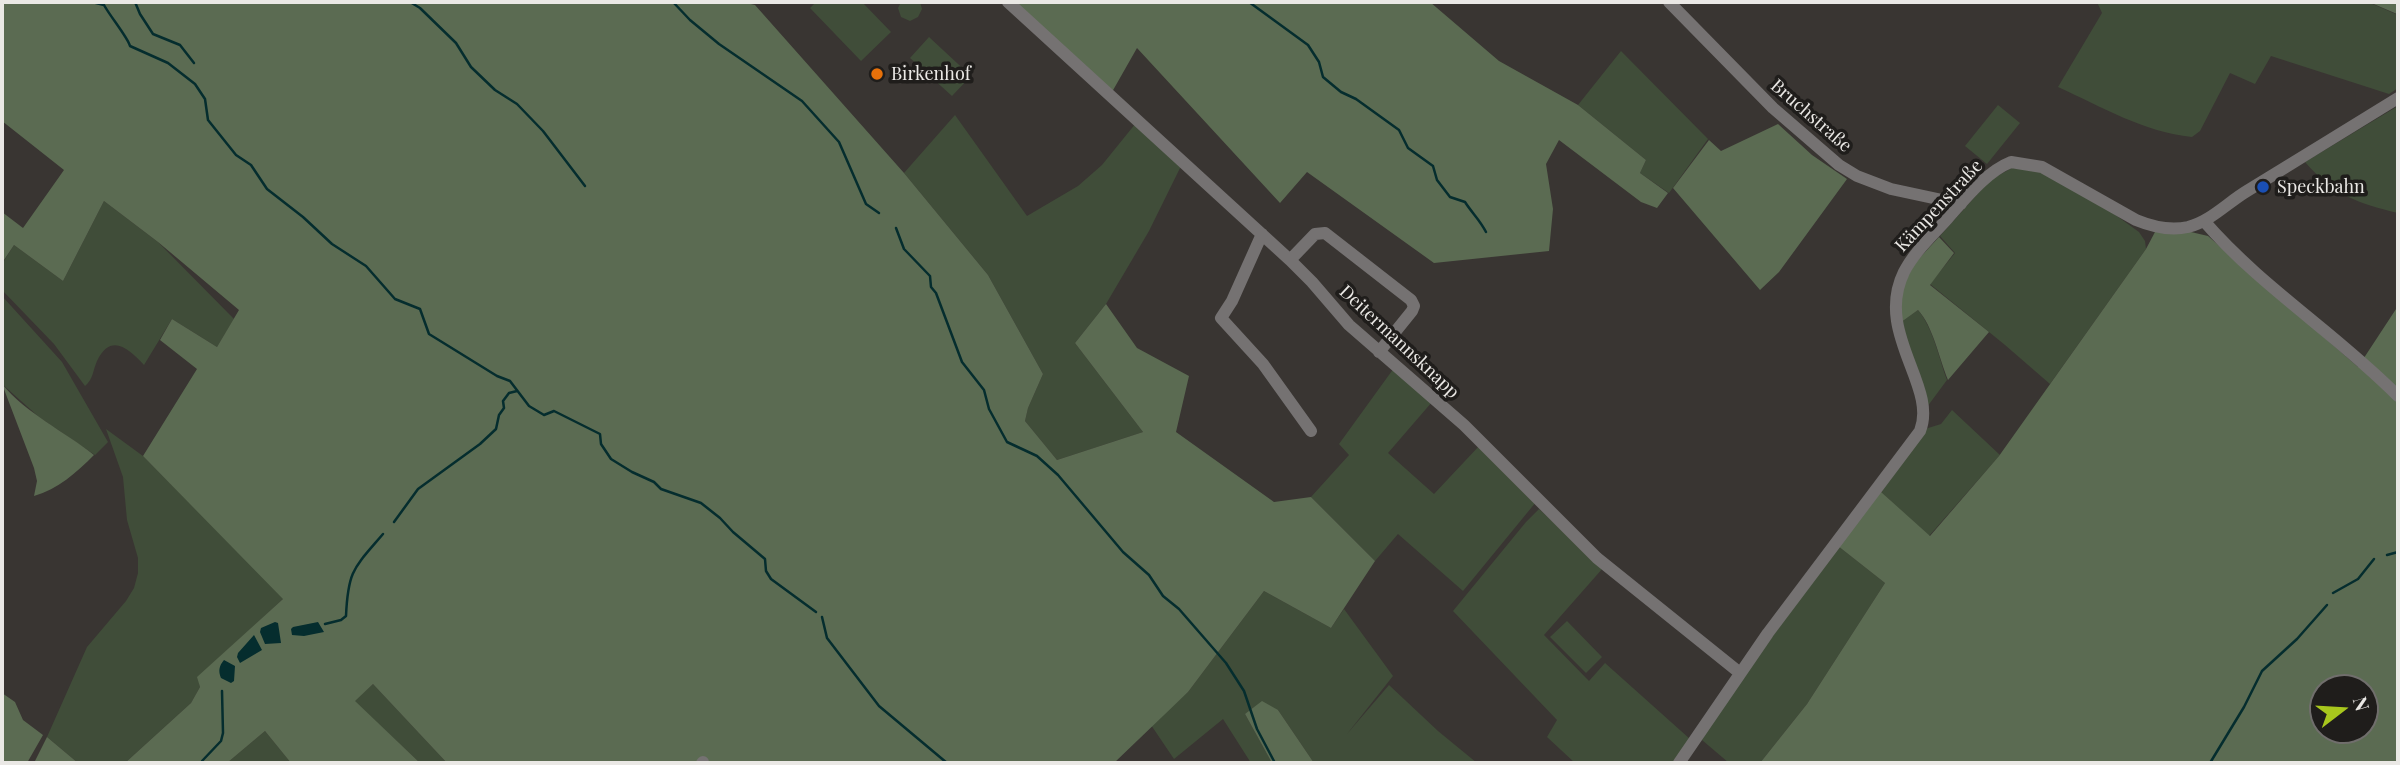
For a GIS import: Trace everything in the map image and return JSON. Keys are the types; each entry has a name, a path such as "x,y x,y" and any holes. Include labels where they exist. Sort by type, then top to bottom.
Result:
{"street":[{"name":"Deitermannsknapp","path":"1007,2 1290,260 1342,317 1464,425 1597,558 1740,673"},
{"name":"Bruchstraße","path":"1669,2 1773,108 1839,165 1884,187 1961,204"},
{"name":"Kämpenstraße","path":"1679,763 1740,673 1920,431 1924,412 1898,334 1898,288 1909,263 1988,176 2011,162 2028,163 2050,170 2136,220 2152,226 2177,228 2204,221 2238,196 2398,98"},
{"path":"2204,221 2245,263 2371,368 2398,396"},
{"path":"1290,260 1315,234 1325,233 1411,300 1414,306 1412,311 1379,352"},
{"path":"1262,234 1232,301 1221,318 1263,364 1311,431"}],"green space":[{"path":"2,2 742,2 755,5 904,173 988,275 1043,374 1025,421 1057,460 1143,432 1075,343 1106,304 1137,348 1189,376 1176,432 1274,502 1311,497 1375,561 1331,628 1264,591 1188,692 1114,763 447,763 373,684 355,701 420,763 291,763 265,731 227,763 125,763 191,703 200,687 197,677 283,599 143,456 197,369 160,340 172,319 217,347 239,310 104,201 63,281 14,245 2,263 2,212 23,228 64,170 2,121"},
{"path":"816,2 862,2 891,32 861,61 810,8"},
{"path":"901,2 920,2 922,9 918,17 910,21 901,17 898,8"},
{"path":"1014,2 1430,2 1499,61 1578,105 1646,160 1640,173 1668,193 1657,208 1641,202 1559,140 1546,164 1553,209 1549,251 1434,263 1307,172 1280,203 1137,48 1112,92"},
{"path":"2097,2 2368,2 2398,15 2398,88 2389,94 2271,56 2255,84 2230,73 2200,131 2192,137 2157,130 2124,118 2058,87 2102,13"},
{"path":"2369,2 2398,2 2398,15 2397,14"},
{"path":"929,37 971,76 952,96 910,58"},
{"path":"1621,51 1708,139 1669,193 1640,173 1646,160 1578,105"},
{"path":"1998,105 2020,123 1987,164 1965,146"},
{"path":"2398,106 2398,213 2370,205 2336,190 2305,162"},
{"path":"955,115 1027,216 1078,186 1102,165 1136,123 1182,164 1149,231 1106,304 1075,343 1143,432 1057,460 1025,421 1043,374 988,275 904,173"},
{"path":"1778,124 1812,155 1847,179 1779,272 1760,290 1673,188 1709,140 1721,151"},
{"path":"2012,168 2040,170 2103,206 2139,232 2145,241 2146,249 2050,384 1930,284 1955,253 1940,236 1990,180"},
{"path":"104,201 158,242 234,319 217,347 172,319 144,365 120,346 108,347 102,352 85,386 54,344 2,290 2,264 14,245 63,281"},
{"path":"2155,232 2191,232 2208,236 2358,367 2398,306 2398,763 1760,763 1807,704 1885,583 1838,546 1880,491 1930,536 1999,456 2146,249"},
{"path":"1939,237 1954,253 1930,285 1989,332 1948,380 1932,333 1918,310 1900,323 1902,288 1915,263"},
{"path":"2,296 62,362 108,442 95,455 39,417 2,384"},
{"path":"1918,310 1932,334 1947,380 1927,407 1900,323"},
{"path":"1394,368 1432,402 1388,453 1434,494 1480,445 1536,502 1463,591 1398,534 1375,561 1311,497 1349,455 1339,444"},
{"path":"2,384 34,413 94,455 66,480 34,496 37,481 34,468"},
{"path":"1952,410 2000,455 1929,536 1880,491 1925,429 1941,424"},
{"path":"106,429 143,456 284,598 198,677 200,687 191,703 125,763 78,763 47,737 87,647 126,601 134,588 138,573 138,558 127,520 123,477"},
{"path":"1539,509 1603,568 1544,635 1589,681 1605,663 1690,739 1675,763 1575,763 1547,737 1557,720 1453,611"},
{"path":"1838,546 1885,583 1807,704 1760,763 1729,763 1702,740 1710,723"},
{"path":"1264,591 1331,628 1344,609 1393,676 1347,734 1389,685 1477,763 1314,763 1278,710 1245,714 1272,763 1251,763 1223,719 1174,759 1151,725 1188,692"},
{"path":"1567,621 1602,657 1586,673 1550,637"},
{"path":"373,684 447,763 420,763 354,701"},
{"path":"2,693 15,702 23,720 43,735 27,763 2,763"},
{"path":"1262,701 1278,710 1314,763 1272,763 1245,714"},
{"path":"265,731 291,763 227,763"},
{"path":"47,737 78,763 34,763"}],"water":[{"path":"318,622 324,632 304,636 292,635 293,627"},
{"path":"278,623 281,643 265,644 261,628"},
{"path":"254,635 262,650 240,663 238,653"},
{"path":"224,660 235,666 234,681 231,683 220,675"}],"waterway":[{"path":"92,2 104,5 130,46 168,63 195,84 205,99 208,120 236,155 251,165 267,189 332,244 366,266 395,299 420,309 429,334 497,376 510,381 529,406 544,415 554,411 600,434 601,444 611,459 654,482 661,489 701,503 765,559 766,571 771,579 816,612"},
{"path":"135,2 153,34 180,45 194,63"},
{"path":"410,2 420,8 456,43 471,67 495,90 517,104 543,131 585,186"},
{"path":"673,2 719,44 802,101 839,142 866,204 879,213"},
{"path":"1249,2 1308,45 1319,62 1323,77 1399,130 1408,148 1433,166 1437,180 1450,197 1465,202 1486,232"},
{"path":"896,228 904,249 930,276 931,287 936,293 962,362 984,390 989,409 1007,442 1037,456 1058,475 1123,552 1149,575 1163,596 1179,609 1226,663 1244,691 1257,729 1275,763"},
{"path":"394,522 418,489 480,444 496,429 499,415 504,408 503,401 509,393 517,391"},
{"path":"325,624 346,616 354,570 383,534"},
{"path":"2387,555 2398,552"},
{"path":"2333,593 2358,579 2374,559"},
{"path":"2210,763 2262,671 2297,639 2327,605"},
{"path":"822,617 827,638 879,706 947,763"},
{"path":"202,761 221,741 222,691"}],"place":[{"name":"Birkenhof","path":"877,74"},
{"name":"Speckbahn","path":"2263,187"}]}
